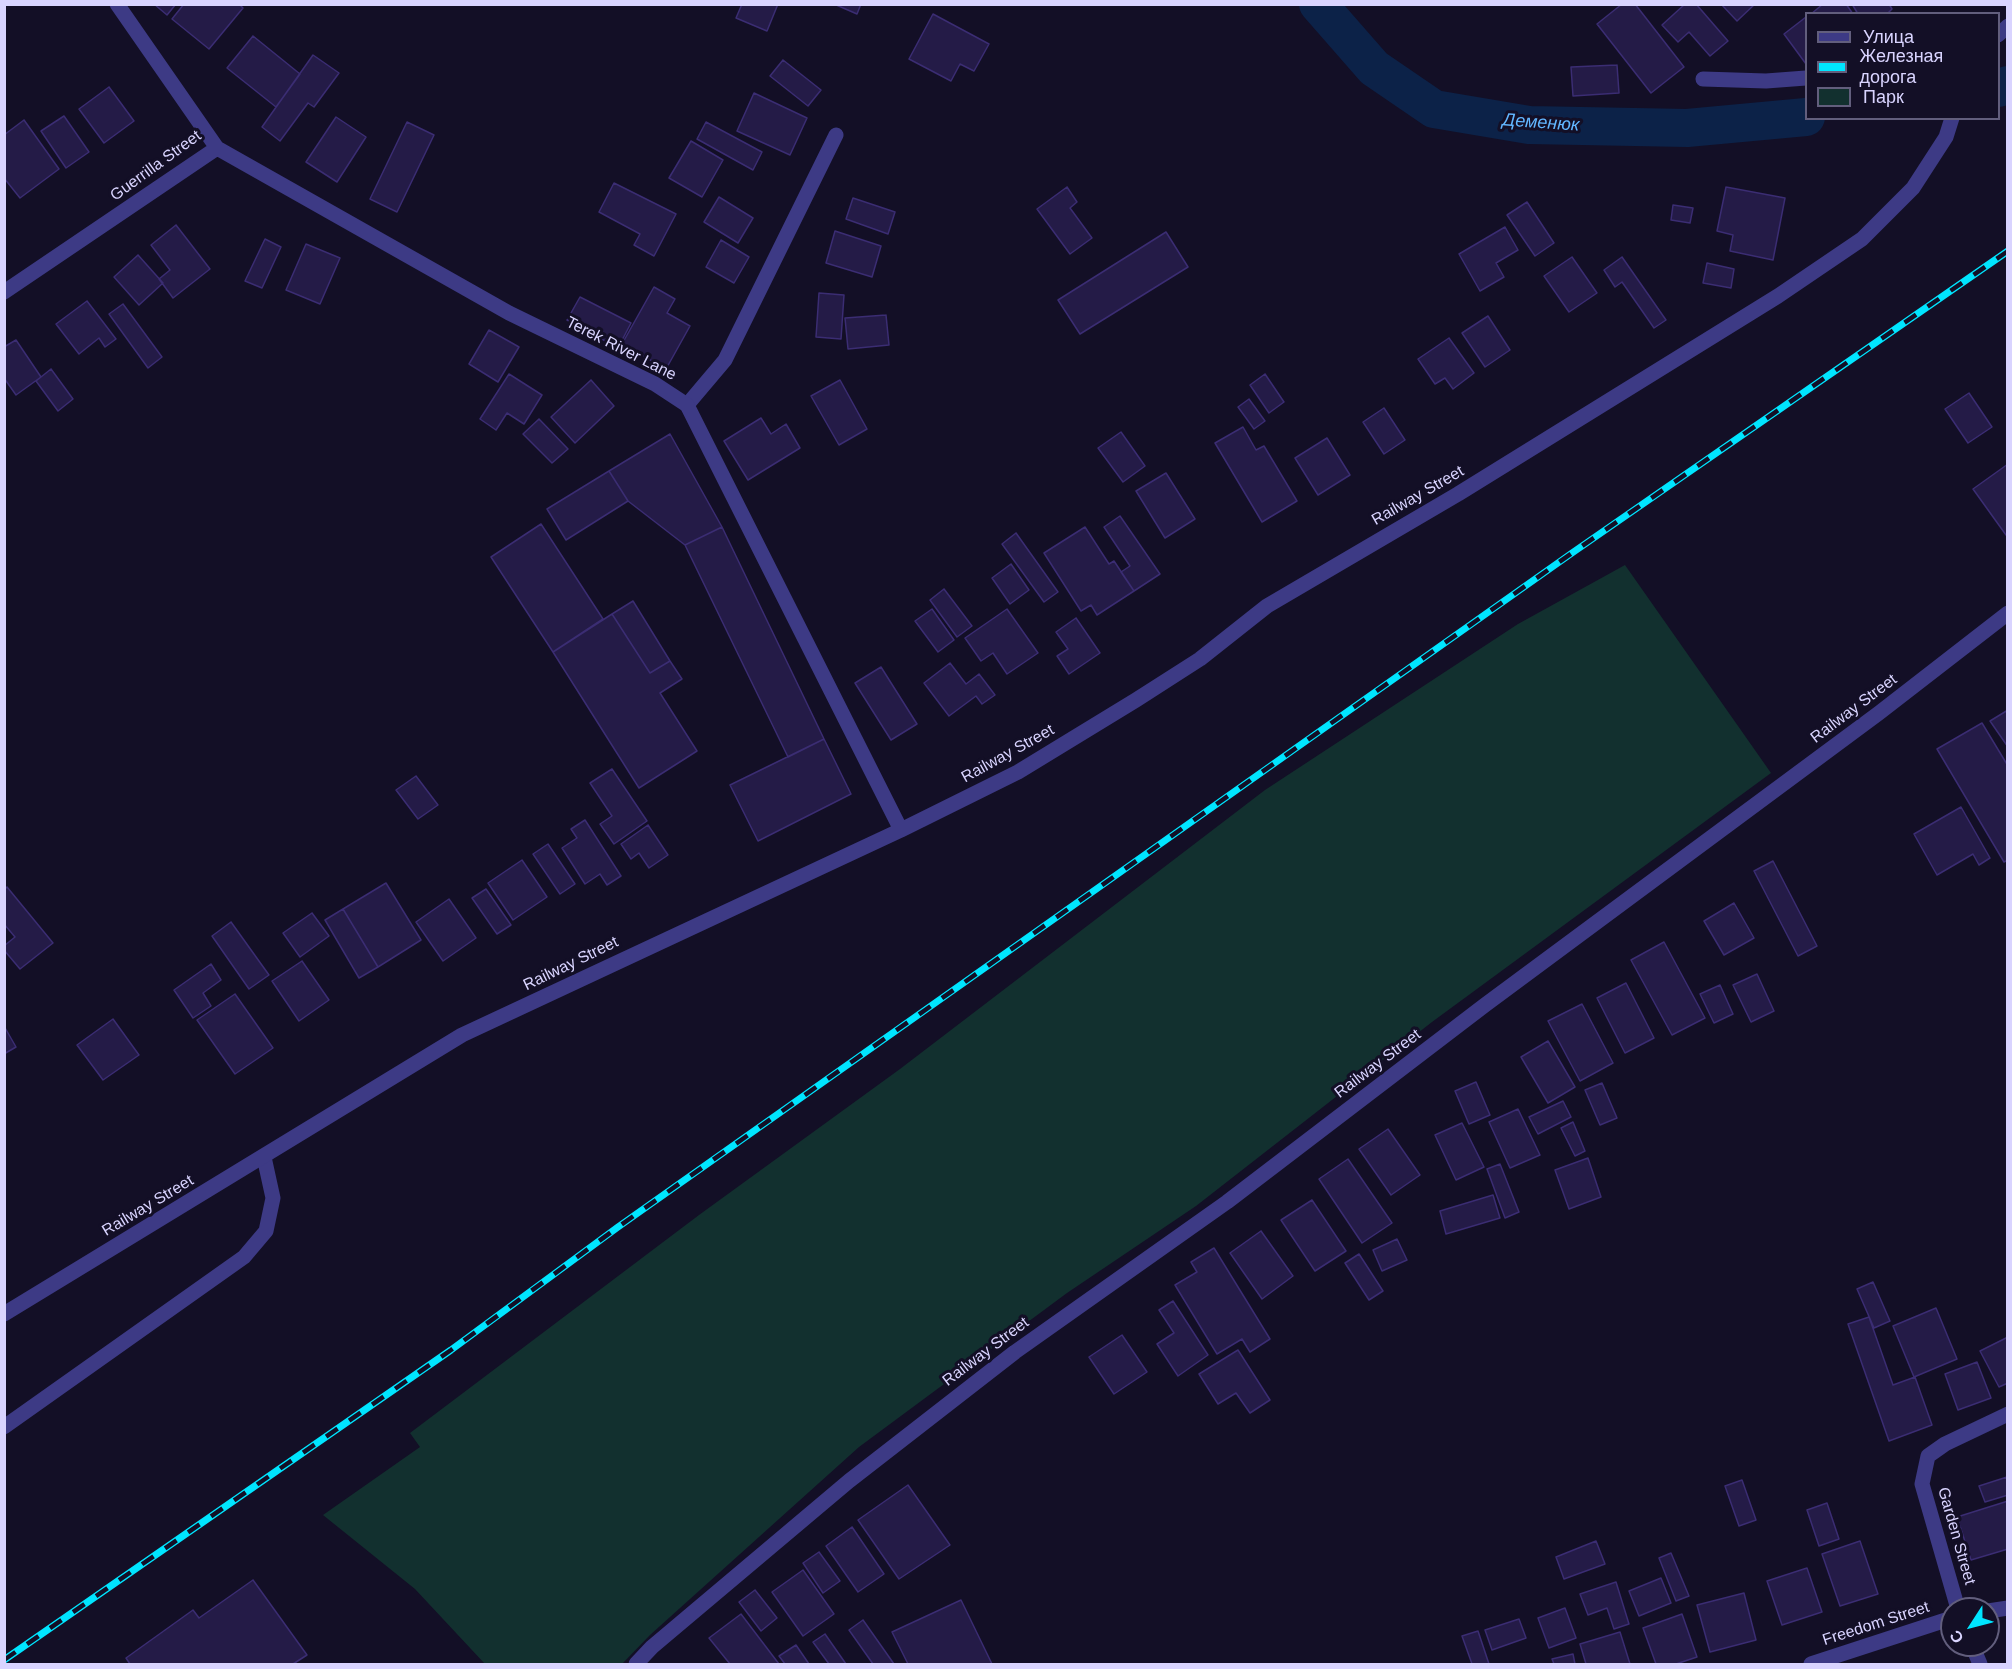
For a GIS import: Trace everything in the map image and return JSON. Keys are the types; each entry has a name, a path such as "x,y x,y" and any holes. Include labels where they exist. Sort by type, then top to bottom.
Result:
{"street":[{"name":"Guerrilla Street","path":"4,292 217,148 117,4"},
{"path":"1703,79 1766,81 1805,78"},
{"name":"Railway Street","path":"4,1314 462,1035 901,830 1018,772 1126,706 1200,659 1267,606 1458,494 1778,296 1862,239 1912,188 1946,137 1951,120"},
{"path":"687,405 725,360 836,135"},
{"name":"Terek River Lane","path":"217,148 509,313 655,384 687,405 901,830"},
{"name":"Railway Street","path":"636,1665 652,1647 849,1481 1015,1352 1236,1195 1485,1005 1879,713 2007,613"},
{"path":"4,1427 244,1257 266,1231 273,1198 264,1157"},
{"name":"Garden Street","path":"1955,1597 1922,1484 1928,1456 1945,1444 2007,1414"},
{"name":"Freedom Street","path":"1811,1665 1940,1622"}],"green space":[{"path":"1625,565 1771,773 1432,1022 1196,1206 1067,1293 859,1447 650,1635 622,1664 485,1664 415,1589 323,1515 420,1447 410,1433 699,1215 900,1069 1265,790 1518,624"}],"building":[{"path":"154,4 176,4 167,15"},
{"path":"184,4 239,4 243,8 209,49 172,19"},
{"path":"742,4 778,4 767,31 736,18"},
{"path":"834,4 861,4 857,14"},
{"path":"1622,4 1635,4 1684,67 1651,93 1597,24"},
{"path":"1685,4 1696,4 1728,41 1710,56 1689,32 1678,42 1662,25"},
{"path":"1721,4 1755,4 1737,21"},
{"path":"1823,4 1846,4 1852,12 1813,12"},
{"path":"1852,4 1889,4 1892,9 1889,12 1857,12"},
{"path":"933,14 989,44 974,71 960,64 951,81 909,59"},
{"path":"1805,18 1805,63 1784,34"},
{"path":"253,36 300,74 276,107 227,68"},
{"path":"313,55 339,73 314,107 308,103 280,141 262,127"},
{"path":"783,60 821,90 808,106 770,76"},
{"path":"1617,65 1619,93 1573,96 1571,67"},
{"path":"109,87 134,121 104,143 79,109"},
{"path":"754,93 807,118 790,155 737,131"},
{"path":"64,116 89,152 66,168 41,131"},
{"path":"336,117 366,137 337,182 306,162"},
{"path":"24,120 59,169 20,198 4,178 4,135"},
{"path":"407,122 434,135 397,212 370,199"},
{"path":"706,122 762,152 753,170 697,139"},
{"path":"691,141 723,160 702,197 669,178"},
{"path":"614,183 676,214 654,256 634,245 640,234 599,212"},
{"path":"1067,187 1077,202 1070,208 1092,238 1070,254 1037,209"},
{"path":"1726,187 1785,198 1773,260 1730,251 1733,235 1717,231"},
{"path":"719,197 753,218 738,243 704,222"},
{"path":"853,198 895,212 888,234 846,219"},
{"path":"1527,202 1554,243 1535,256 1507,215"},
{"path":"1673,205 1693,208 1690,223 1671,220"},
{"path":"176,225 210,269 173,298 159,279 170,270 151,245"},
{"path":"1505,227 1518,250 1496,263 1504,277 1480,291 1459,254"},
{"path":"835,231 881,246 872,277 826,263"},
{"path":"1166,232 1188,267 1080,334 1058,300"},
{"path":"265,239 281,247 262,288 245,281"},
{"path":"721,240 749,257 734,283 706,267"},
{"path":"306,244 340,258 320,304 286,290"},
{"path":"138,255 163,283 139,305 114,277"},
{"path":"1572,257 1597,293 1569,312 1544,276"},
{"path":"1622,257 1666,320 1654,328 1622,282 1615,287 1604,270"},
{"path":"1707,263 1734,269 1731,288 1703,283"},
{"path":"654,287 675,299 667,313 690,326 666,369 622,344"},
{"path":"819,293 844,295 841,339 816,337"},
{"path":"580,297 631,323 618,348 567,320"},
{"path":"87,301 116,339 105,347 99,338 79,354 56,324"},
{"path":"123,304 162,357 148,368 109,314"},
{"path":"886,315 889,345 848,349 845,318"},
{"path":"1488,316 1510,350 1485,367 1462,333"},
{"path":"489,330 519,347 498,382 469,364"},
{"path":"1449,338 1474,373 1453,389 1445,378 1435,384 1418,359"},
{"path":"16,340 41,377 16,395 4,378 4,347"},
{"path":"51,369 73,399 58,411 36,381"},
{"path":"509,374 542,395 524,424 507,413 496,430 480,419"},
{"path":"1265,374 1284,402 1269,413 1250,385"},
{"path":"591,380 614,406 575,443 551,417"},
{"path":"840,380 867,429 839,445 811,396"},
{"path":"1969,393 1992,427 1968,443 1945,409"},
{"path":"1249,399 1265,421 1254,429 1238,407"},
{"path":"1384,408 1405,440 1384,454 1363,422"},
{"path":"761,418 771,434 786,424 800,448 748,480 724,441"},
{"path":"539,419 568,449 552,463 523,434"},
{"path":"1243,427 1256,450 1264,446 1297,501 1262,522 1215,443"},
{"path":"1121,432 1145,466 1123,482 1098,448"},
{"path":"670,434 722,527 685,545 628,501 609,471"},
{"path":"1327,438 1350,475 1318,495 1295,458"},
{"path":"2008,464 2008,534 2006,535 1973,489"},
{"path":"609,471 628,501 566,540 547,509"},
{"path":"1166,473 1195,519 1165,538 1136,491"},
{"path":"1120,516 1160,574 1134,591 1121,572 1130,566 1104,527"},
{"path":"541,524 603,619 553,652 491,557"},
{"path":"722,527 824,739 788,757 685,545"},
{"path":"1085,527 1109,564 1114,561 1134,591 1097,615 1091,605 1081,611 1044,553"},
{"path":"1016,533 1058,592 1044,602 1002,544"},
{"path":"1011,564 1029,590 1010,604 992,578"},
{"path":"944,589 972,626 957,637 930,600"},
{"path":"633,601 670,661 650,673 612,614"},
{"path":"932,609 954,640 938,652 915,621"},
{"path":"1007,609 1038,653 1007,674 993,653 981,661 965,638"},
{"path":"612,614 650,673 670,661 682,679 660,693 697,751 639,788 553,652"},
{"path":"1076,618 1100,653 1069,674 1057,656 1068,649 1056,632"},
{"path":"950,663 966,684 979,674 995,695 982,704 976,696 949,716 924,683"},
{"path":"881,667 917,724 891,740 855,683"},
{"path":"2008,710 2008,747 1990,721"},
{"path":"1982,723 2008,766 2008,860 2004,862 1937,749"},
{"path":"824,739 851,794 758,841 730,785"},
{"path":"612,769 647,821 614,844 600,824 612,816 590,783"},
{"path":"416,776 438,805 418,819 396,790"},
{"path":"1961,807 1990,858 1979,865 1973,854 1937,875 1914,834"},
{"path":"585,820 621,876 607,885 600,874 585,884 562,848 577,838 571,829"},
{"path":"648,825 668,855 649,868 639,853 631,859 621,844"},
{"path":"548,844 575,884 560,894 533,854"},
{"path":"522,860 547,897 513,920 488,883"},
{"path":"1773,861 1817,946 1798,956 1754,871"},
{"path":"386,883 421,940 378,967 343,909"},
{"path":"7,887 53,943 20,969 4,950 4,946 15,937 4,924 4,890"},
{"path":"486,889 511,925 497,934 472,898"},
{"path":"449,899 476,938 443,961 416,922"},
{"path":"1734,903 1754,938 1724,955 1704,921"},
{"path":"343,909 378,967 359,978 325,920"},
{"path":"312,913 329,936 300,957 283,933"},
{"path":"231,922 269,975 249,989 212,936"},
{"path":"1664,942 1705,1018 1672,1035 1631,960"},
{"path":"302,961 329,1000 299,1021 272,981"},
{"path":"211,964 221,980 203,993 211,1006 193,1018 174,990"},
{"path":"1757,974 1774,1011 1751,1022 1733,985"},
{"path":"1626,983 1654,1038 1625,1053 1597,998"},
{"path":"1720,985 1733,1014 1714,1023 1700,994"},
{"path":"235,994 273,1048 235,1074 197,1020"},
{"path":"1582,1004 1613,1063 1580,1081 1548,1021"},
{"path":"113,1019 139,1055 103,1080 77,1045"},
{"path":"4,1026 16,1047 4,1054"},
{"path":"1548,1041 1575,1087 1548,1103 1521,1057"},
{"path":"1476,1082 1490,1115 1469,1124 1455,1091"},
{"path":"1602,1083 1617,1118 1600,1125 1585,1090"},
{"path":"1563,1101 1571,1117 1538,1134 1529,1117"},
{"path":"1518,1109 1540,1155 1510,1168 1489,1122"},
{"path":"1573,1122 1585,1151 1575,1156 1561,1128"},
{"path":"1462,1123 1484,1167 1456,1180 1435,1135"},
{"path":"1388,1129 1420,1175 1391,1195 1359,1149"},
{"path":"1588,1158 1601,1197 1569,1209 1555,1170"},
{"path":"1348,1159 1392,1223 1362,1243 1319,1179"},
{"path":"1500,1164 1519,1212 1505,1218 1487,1169"},
{"path":"1493,1195 1500,1218 1446,1234 1440,1211"},
{"path":"1312,1200 1346,1251 1315,1271 1281,1220"},
{"path":"1261,1231 1293,1276 1262,1299 1230,1253"},
{"path":"1397,1239 1407,1260 1382,1271 1373,1250"},
{"path":"1214,1248 1270,1339 1250,1352 1242,1339 1217,1354 1175,1285 1197,1272 1191,1262"},
{"path":"1359,1254 1383,1291 1369,1300 1345,1263"},
{"path":"1873,1282 1890,1321 1874,1328 1857,1289"},
{"path":"1173,1301 1208,1355 1178,1376 1157,1344 1174,1333 1159,1310"},
{"path":"1936,1308 1957,1359 1914,1377 1893,1326"},
{"path":"1869,1317 1893,1385 1915,1377 1932,1425 1889,1441 1848,1324"},
{"path":"1122,1335 1147,1372 1114,1394 1089,1357"},
{"path":"2008,1337 2008,1383 1999,1387 1980,1351"},
{"path":"1238,1350 1270,1400 1250,1413 1236,1393 1218,1404 1199,1374"},
{"path":"1977,1362 1991,1398 1958,1410 1945,1374"},
{"path":"2007,1477 2008,1495 1985,1502 1979,1486"},
{"path":"1742,1480 1756,1520 1739,1526 1725,1486"},
{"path":"908,1485 950,1545 899,1579 858,1520"},
{"path":"2008,1501 2008,1549 1971,1560 1957,1517"},
{"path":"1827,1503 1839,1539 1819,1546 1807,1510"},
{"path":"852,1527 884,1574 858,1592 826,1546"},
{"path":"1596,1541 1605,1564 1564,1579 1556,1557"},
{"path":"1860,1541 1878,1594 1840,1606 1822,1554"},
{"path":"819,1552 840,1581 823,1593 803,1563"},
{"path":"1671,1553 1689,1596 1676,1601 1659,1558"},
{"path":"1807,1568 1822,1612 1782,1625 1767,1581"},
{"path":"803,1570 834,1614 803,1636 772,1592"},
{"path":"1661,1578 1671,1603 1639,1616 1629,1591"},
{"path":"253,1580 307,1655 293,1664 130,1664 126,1658 193,1610 199,1618"},
{"path":"1616,1582 1629,1624 1614,1629 1607,1608 1588,1615 1580,1594"},
{"path":"755,1590 777,1618 761,1631 739,1602"},
{"path":"1744,1593 1756,1640 1710,1652 1697,1605"},
{"path":"961,1600 992,1664 908,1664 892,1632"},
{"path":"1565,1608 1576,1638 1549,1648 1538,1618"},
{"path":"741,1614 779,1664 730,1664 709,1638"},
{"path":"1682,1614 1697,1657 1676,1664 1656,1664 1643,1628"},
{"path":"1519,1619 1526,1638 1492,1650 1485,1630"},
{"path":"863,1620 894,1664 873,1664 849,1630"},
{"path":"1478,1631 1489,1664 1472,1664 1462,1636"},
{"path":"1620,1632 1630,1664 1586,1664 1580,1644"},
{"path":"825,1634 846,1664 829,1664 813,1642"},
{"path":"796,1645 809,1664 785,1664 779,1656"},
{"path":"1573,1654 1575,1664 1554,1664 1552,1659"}],"waterway":[{"name":"Деменюк","path":"1318,4 1374,68 1434,109 1529,125 1687,128 1805,117"},
{"name":"Деменюк","path":"2000,87 2008,85"}],"railway":[{"path":"4,1660 451,1350 618,1227 1572,553 2008,251"}]}
